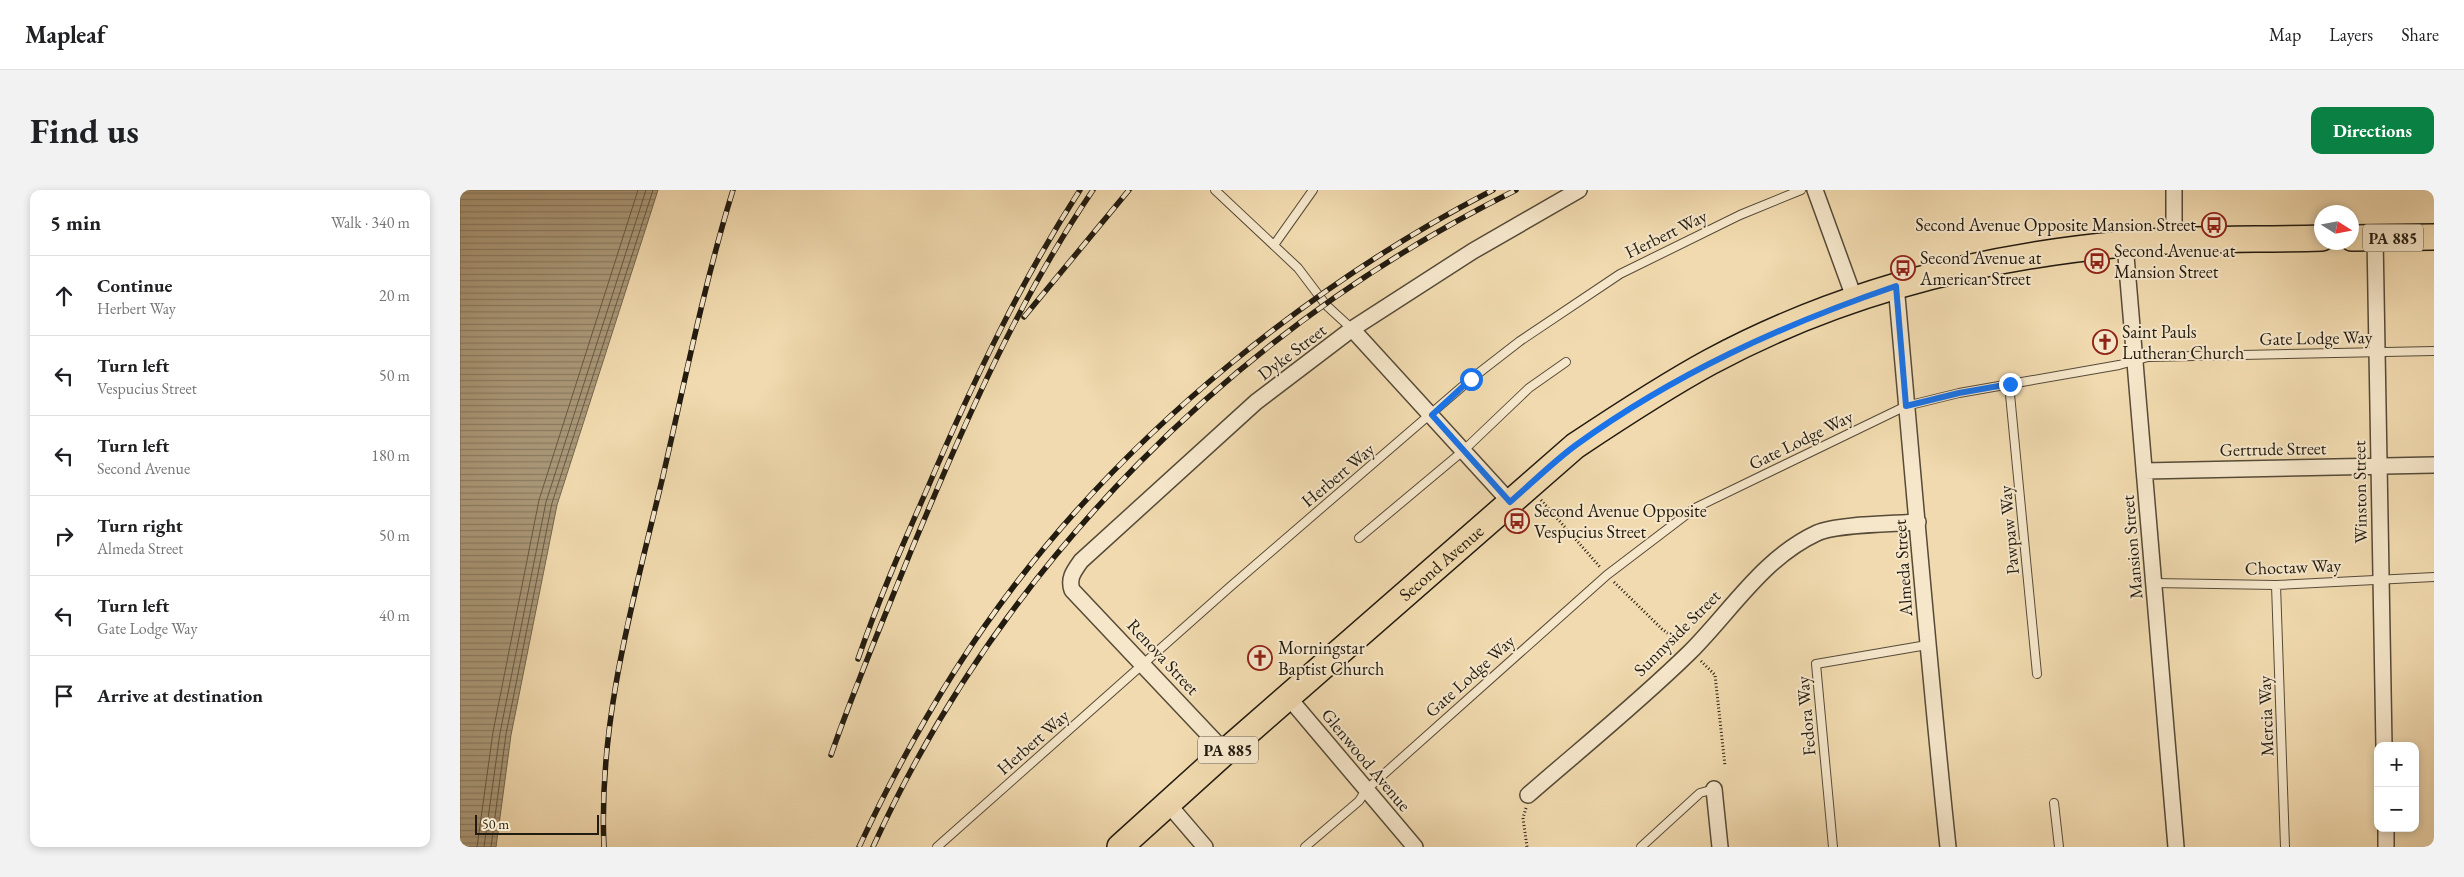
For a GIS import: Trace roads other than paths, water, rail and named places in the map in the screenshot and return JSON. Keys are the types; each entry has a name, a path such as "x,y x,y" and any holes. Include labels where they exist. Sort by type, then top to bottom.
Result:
{"main road":[{"name":"Second Avenue","path":"1120,847 1169,805 1225,752 1576,446 1676,381 1763,337 1855,300 1896,286 2008,259 2125,244 2314,238"},
{"name":"PA 885","path":"2363,238 2434,238"}],"street":[{"name":"Dyke Street","path":"1072,590 1070,578 1081,561 1256,402 1352,330 1473,251 1579,190"},
{"path":"1815,190 1855,300"},
{"path":"2174,190 2174,241"},
{"name":"Winston Street","path":"2363,238 2376,352 2384,742"},
{"name":"Mansion Street","path":"2125,244 2133,361 2176,847"},
{"name":"Almeda Street","path":"1896,286 1918,522 1927,645 1948,847"},
{"path":"1352,330 1510,502"},
{"name":"Gertrude Street","path":"2144,471 2434,465"},
{"name":"Sunnyside Street","path":"1528,795 1691,651 1767,567 1792,548 1818,532 1832,529 1918,522"},
{"name":"Renova Street","path":"1072,590 1144,664 1225,752"},
{"name":"Glenwood Avenue","path":"1289,698 1416,847"},
{"path":"1714,790 1720,847"},
{"path":"1169,805 1205,847"},
{"path":"2386,832 2386,847"}],"lane":[{"path":"1215,190 1298,268 1326,305 1352,330"},
{"path":"1274,245 1313,190"},
{"name":"Herbert Way","path":"937,847 1231,586 1432,415 1471,379 1520,341 1620,274 1740,215 1801,190"},
{"name":"Gate Lodge Way","path":"1305,847 1359,801 1366,790 1607,575 1695,508 1906,406 1959,393 2148,357 2434,351"},
{"path":"1359,538 1462,451 1529,388 1566,362"},
{"name":"Pawpaw Way","path":"2010,384 2037,674"},
{"name":"Choctaw Way","path":"2154,583 2276,585 2381,578 2434,578"},
{"name":"Mercia Way","path":"2276,585 2285,847"},
{"name":"Fedora Way","path":"1832,847 1816,664 1927,645"},
{"path":"1641,847 1700,793 1714,790"},
{"path":"2054,802 2059,847"}],"water":[{"path":"460,190 658,190 557,505 511,735 496,847 460,847"}],"railway":[{"path":"604,847 607,753 612,706 620,660 704,297 733,190"},
{"path":"858,659 900,551 979,373 1017,298 1080,190"},
{"path":"831,755 911,551 971,411 1040,276 1093,190"},
{"path":"1024,317 1129,190"},
{"path":"859,847 929,712 991,617 1062,527 1115,470 1172,415 1232,362 1295,314 1360,268 1426,227 1493,190"},
{"path":"873,847 926,743 989,644 1060,551 1138,464 1224,384 1316,311 1413,246 1516,190"}],"place":[{"name":"Second Avenue Opposite Mansion Street","path":"2214,225"},
{"name":"Second Avenue at Mansion Street","path":"2097,261"},
{"name":"Second Avenue at American Street","path":"1903,268"},
{"name":"Saint Pauls Lutheran Church","path":"2105,342"},
{"name":"Second Avenue Opposite Vespucius Street","path":"1517,521"},
{"name":"Morningstar Baptist Church","path":"1260,658"}]}
